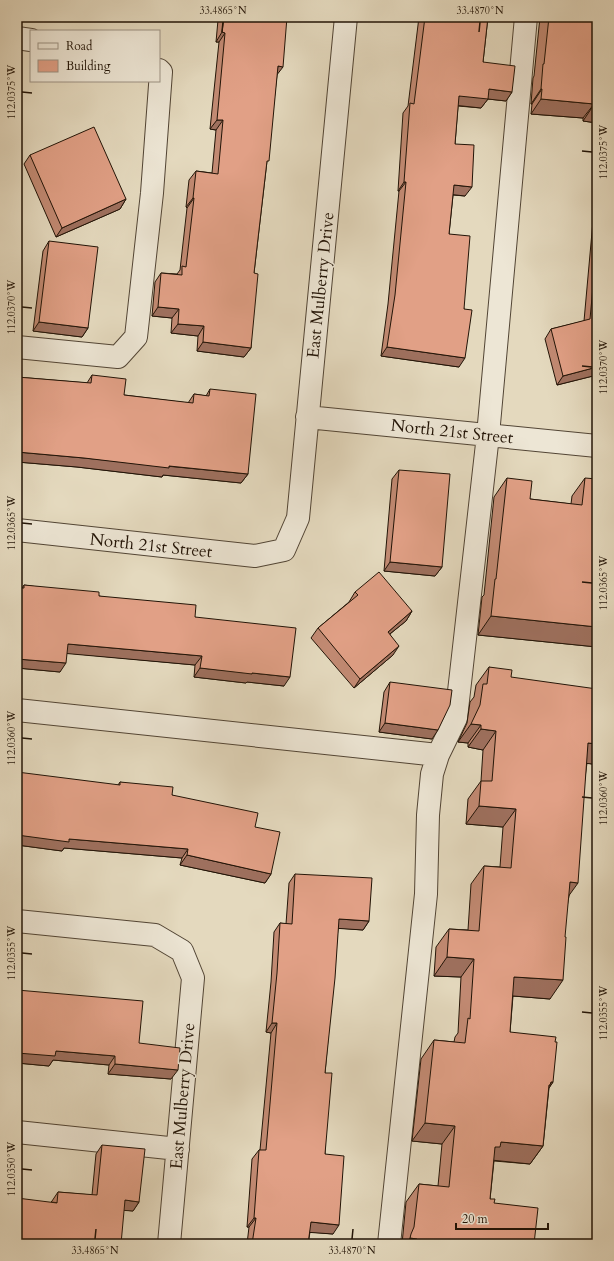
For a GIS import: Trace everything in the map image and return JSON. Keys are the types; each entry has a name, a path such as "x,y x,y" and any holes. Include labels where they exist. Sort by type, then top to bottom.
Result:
{"street":[{"name":"East Mulberry Drive","path":"284,550 298,518 346,17"},
{"path":"389,1244 426,894 428,815 431,781 438,755 456,718 488,435 526,17"},
{"path":"17,38 30,40"},
{"path":"17,347 118,357 136,337 152,193 160,71"},
{"name":"North 21st Street","path":"307,416 597,446"},
{"name":"North 21st Street","path":"17,530 255,556 284,550"},
{"path":"17,710 438,755"},
{"name":"East Mulberry Drive","path":"17,921 155,935 182,951 193,978 169,1244"},
{"path":"17,1132 178,1148"}],"building":[{"path":"224,17 287,17 283,67 278,66 269,161 267,161 254,273 258,274 251,348 203,342 204,326 178,324 179,309 158,307 161,273 182,275 182,266 186,267 196,171 218,174 223,120 217,120 225,33 222,32"},
{"path":"425,17 488,17 483,62 515,66 512,92 489,89 488,99 459,96 455,144 474,145 472,187 454,185 449,234 470,236 464,309 472,310 465,358 387,347 395,295 406,182 404,182 410,103 414,104"},
{"path":"549,17 597,17 597,107 593,106 594,104 541,99 543,64"},
{"path":"17,81 21,81 17,111"},
{"path":"94,127 126,199 62,228 30,155"},
{"path":"49,241 98,247 88,328 39,322"},
{"path":"597,244 597,367 563,376 551,329 590,319"},
{"path":"92,375 126,379 124,395 193,403 194,394 209,396 210,389 256,394 248,474 169,466 169,468 17,452 17,377 91,383"},
{"path":"399,470 450,474 442,567 390,562"},
{"path":"507,478 532,481 530,499 582,505 585,478 597,479 597,627 491,616"},
{"path":"379,572 412,611 388,632 399,646 360,679 318,628 358,595 355,592"},
{"path":"24,585 99,592 99,596 196,605 195,617 296,628 290,677 200,668 202,656 68,644 66,663 17,659 19,639 17,639 17,588 24,588"},
{"path":"489,667 512,670 511,677 597,689 597,744 588,743 578,883 570,882 563,980 514,977 510,1032 556,1037 555,1042 557,1042 553,1082 549,1085 543,1146 501,1142 500,1147 495,1147 490,1199 495,1199 494,1203 538,1208 534,1244 416,1244 417,1239 410,1238 414,1227 419,1184 449,1187 455,1126 425,1123 434,1040 465,1043 468,1018 470,1019 474,959 447,957 449,929 479,931 484,866 511,868 516,809 479,806 481,781 492,781 496,731 481,729 481,725 471,724 480,705 483,684 487,684"},
{"path":"390,682 452,690 450,705 438,730 385,723"},
{"path":"17,772 120,785 120,782 173,787 172,795 258,813 255,827 280,832 271,874 187,855 188,849 69,839 69,842 17,835"},
{"path":"295,874 372,878 369,921 339,919 335,978 325,1073 332,1073 325,1154 344,1156 339,1225 311,1222 308,1244 252,1244 256,1218 254,1218 259,1150 266,1150 277,1023 272,1023 280,923 292,924"},
{"path":"17,990 143,1001 139,1043 180,1048 178,1070 115,1064 115,1056 56,1051 55,1056 17,1053"},
{"path":"102,1145 145,1149 139,1202 125,1200 121,1244 17,1244 17,1198 57,1203 58,1192 97,1195"}]}
